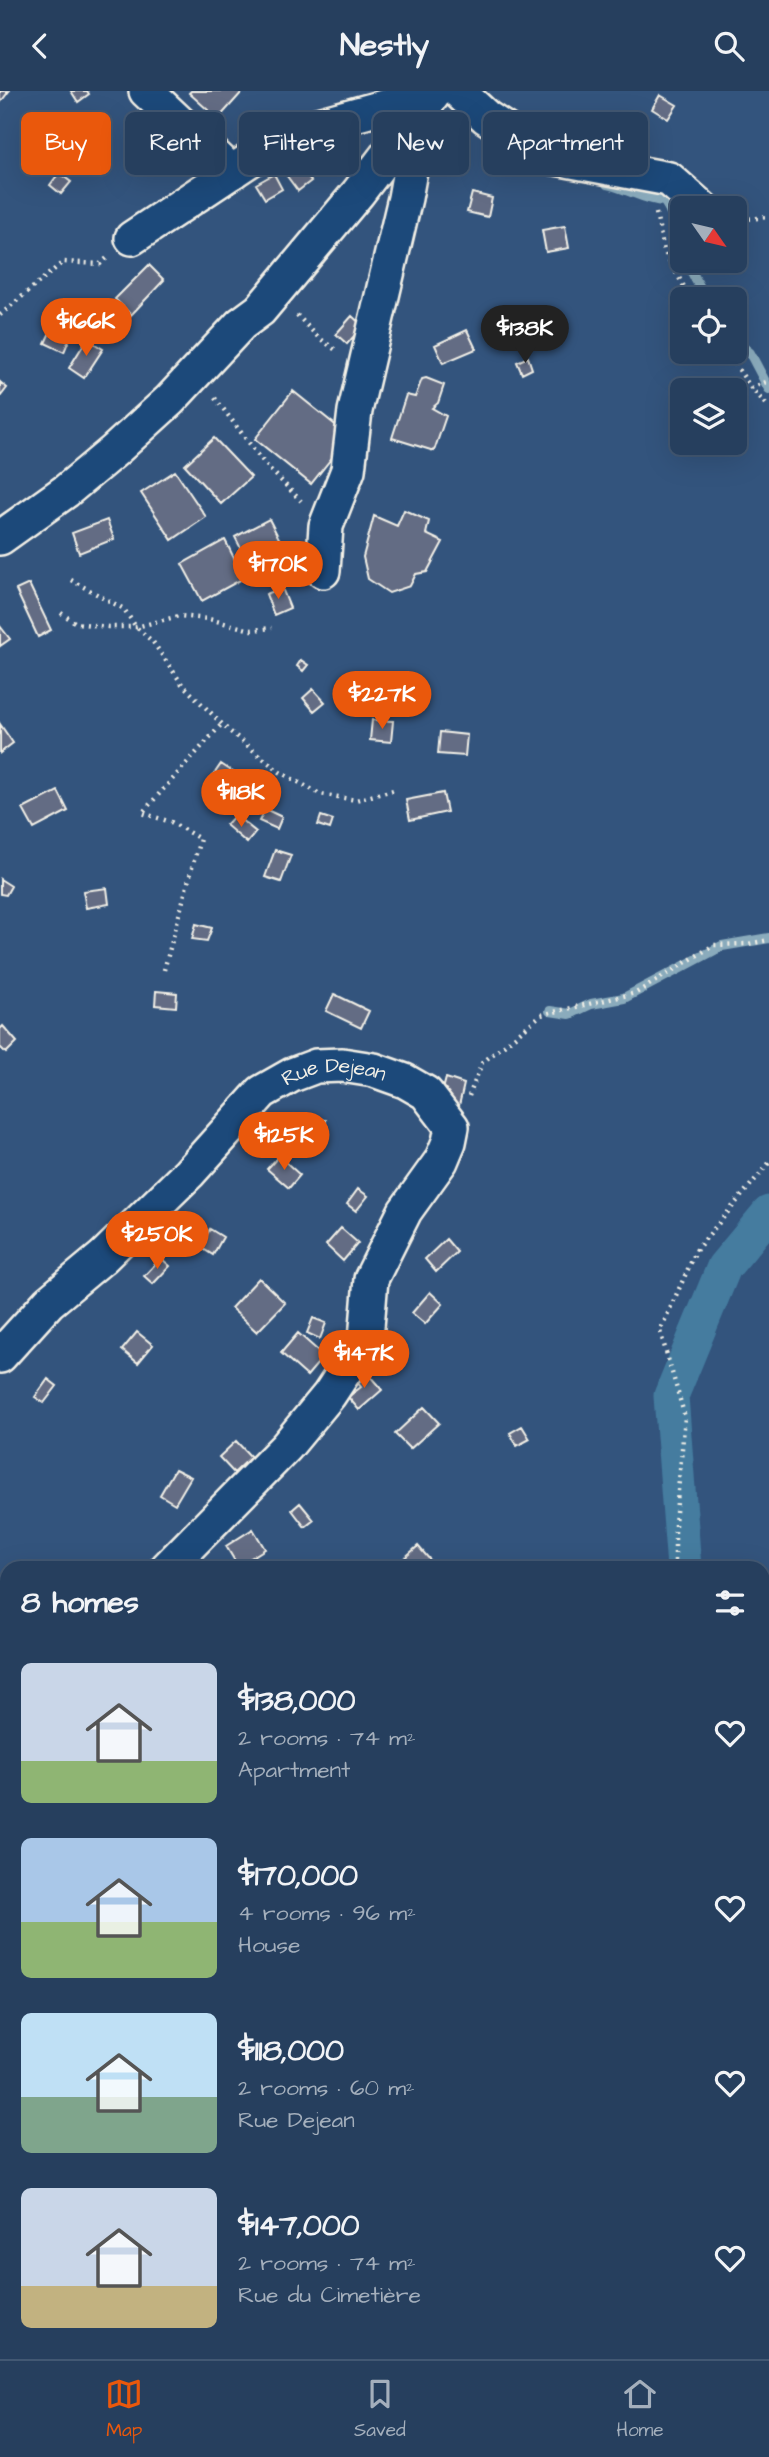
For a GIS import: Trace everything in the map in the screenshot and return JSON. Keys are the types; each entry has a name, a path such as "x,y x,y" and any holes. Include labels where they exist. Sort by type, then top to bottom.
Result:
{"street":[{"path":"146,91 232,172"},
{"path":"458,91 485,117 545,156 669,179 688,196"},
{"path":"132,238 292,132 426,97"},
{"path":"0,538 66,491 170,400 241,324 260,310 358,193 426,97"},
{"path":"323,571 327,526 348,470 355,411 426,97"},
{"name":"Rue Dejean","path":"0,1356 48,1302 103,1257 189,1173 262,1092 292,1075 316,1066 342,1065 374,1070 405,1080 426,1093 452,1127"},
{"path":"174,1561 286,1447 329,1395 359,1350 366,1339 371,1279 405,1211 442,1161 452,1127"}],"path":[{"path":"653,176 656,215 664,251 684,287"},
{"path":"747,219 769,217"},
{"path":"0,314 63,262 100,264 132,238"},
{"path":"260,310 295,313 318,337 349,358 367,358"},
{"path":"735,364 751,388 769,407"},
{"path":"189,378 214,396 265,464 327,526"},
{"path":"751,388 769,381"},
{"path":"71,580 124,609 136,628 153,642 182,684 222,724 280,772 320,794 356,800 397,789"},
{"path":"61,613 76,623 136,628 179,617 209,619 251,630 272,628"},
{"path":"164,970 200,839 172,823 142,813 222,724"},
{"path":"452,1127 467,1103 482,1063 541,1015 636,993 714,945 769,940"},
{"path":"675,1561 675,1523 685,1417 660,1331 697,1249 769,1163"}],"building":[{"path":"0,91 9,91 0,103"},
{"path":"71,91 87,91 89,94 78,102"},
{"path":"243,91 224,112 210,112 189,93"},
{"path":"660,95 677,105 668,119 652,109"},
{"path":"58,175 71,182 61,194 50,185"},
{"path":"275,175 282,189 265,199 256,184"},
{"path":"286,175 307,175 311,181 298,191"},
{"path":"472,193 492,198 488,217 467,212"},
{"path":"565,226 569,248 546,252 542,230"},
{"path":"149,265 164,280 131,315 115,299"},
{"path":"352,316 363,326 347,344 336,334"},
{"path":"54,324 72,333 64,352 45,343"},
{"path":"467,330 476,349 443,363 435,345"},
{"path":"87,339 103,349 84,378 69,368"},
{"path":"528,357 532,369 522,374 517,362"},
{"path":"422,379 444,385 438,403 432,408 446,416 434,451 392,438 406,395 415,397"},
{"path":"0,382 7,388 0,397"},
{"path":"293,391 349,436 311,484 255,439"},
{"path":"214,438 251,477 221,504 185,465"},
{"path":"175,471 206,517 172,540 141,493"},
{"path":"404,510 429,521 426,534 443,542 427,572 416,574 410,586 389,593 368,579 363,557 374,516 397,526"},
{"path":"269,519 286,552 252,570 235,537"},
{"path":"107,520 114,539 79,553 72,533"},
{"path":"225,540 244,578 202,601 182,564"},
{"path":"29,584 51,630 38,637 16,590"},
{"path":"282,588 290,608 274,615 266,594"},
{"path":"0,626 10,639 0,646"},
{"path":"301,660 308,665 303,671 297,666"},
{"path":"313,689 325,702 314,711 303,698"},
{"path":"372,720 393,721 391,742 370,740"},
{"path":"0,724 13,743 0,753"},
{"path":"440,732 467,735 465,756 438,754"},
{"path":"221,764 239,776 228,793 210,780"},
{"path":"58,791 68,811 34,829 23,809"},
{"path":"443,793 447,812 410,820 406,800"},
{"path":"265,809 282,817 277,829 259,821"},
{"path":"235,815 256,832 247,843 226,825"},
{"path":"321,816 333,820 330,829 318,825"},
{"path":"275,850 291,855 281,882 265,877"},
{"path":"0,879 11,886 6,895 0,894"},
{"path":"107,888 109,904 86,908 83,891"},
{"path":"196,924 212,928 207,941 192,939"},
{"path":"156,991 177,993 176,1007 155,1005"},
{"path":"334,994 369,1011 361,1028 326,1011"},
{"path":"3,1026 17,1042 6,1053 0,1047 0,1029"},
{"path":"446,1078 464,1084 458,1110 439,1105"},
{"path":"295,1115 326,1120 322,1148 291,1144"},
{"path":"279,1156 300,1175 289,1188 267,1169"},
{"path":"358,1189 368,1196 356,1211 347,1204"},
{"path":"341,1228 358,1243 343,1261 326,1245"},
{"path":"210,1229 223,1237 213,1255 200,1247"},
{"path":"446,1239 457,1252 436,1272 425,1259"},
{"path":"161,1258 170,1266 153,1284 144,1276"},
{"path":"259,1278 285,1303 257,1332 231,1308"},
{"path":"430,1292 443,1304 425,1324 412,1313"},
{"path":"313,1318 326,1323 320,1339 307,1333"},
{"path":"137,1332 153,1345 138,1363 122,1350"},
{"path":"298,1333 324,1356 307,1376 281,1353"},
{"path":"363,1368 382,1390 359,1410 348,1397 361,1387 353,1377"},
{"path":"48,1379 57,1386 44,1403 35,1397"},
{"path":"424,1407 439,1423 410,1449 395,1434"},
{"path":"522,1426 530,1439 517,1446 510,1433"},
{"path":"236,1441 251,1457 234,1473 219,1457"},
{"path":"175,1469 191,1477 175,1504 160,1495"},
{"path":"300,1503 314,1520 305,1527 292,1510"},
{"path":"253,1529 265,1549 246,1561 235,1561 226,1546"},
{"path":"418,1546 431,1561 401,1561"}],"waterway":[{"path":"607,184 664,201 670,212"},
{"path":"692,273 700,287"},
{"path":"747,351 769,389"},
{"path":"550,1011 570,1014 591,1004 624,998 722,946 769,938"},
{"path":"683,1561 671,1396 724,1267 769,1213"}]}
